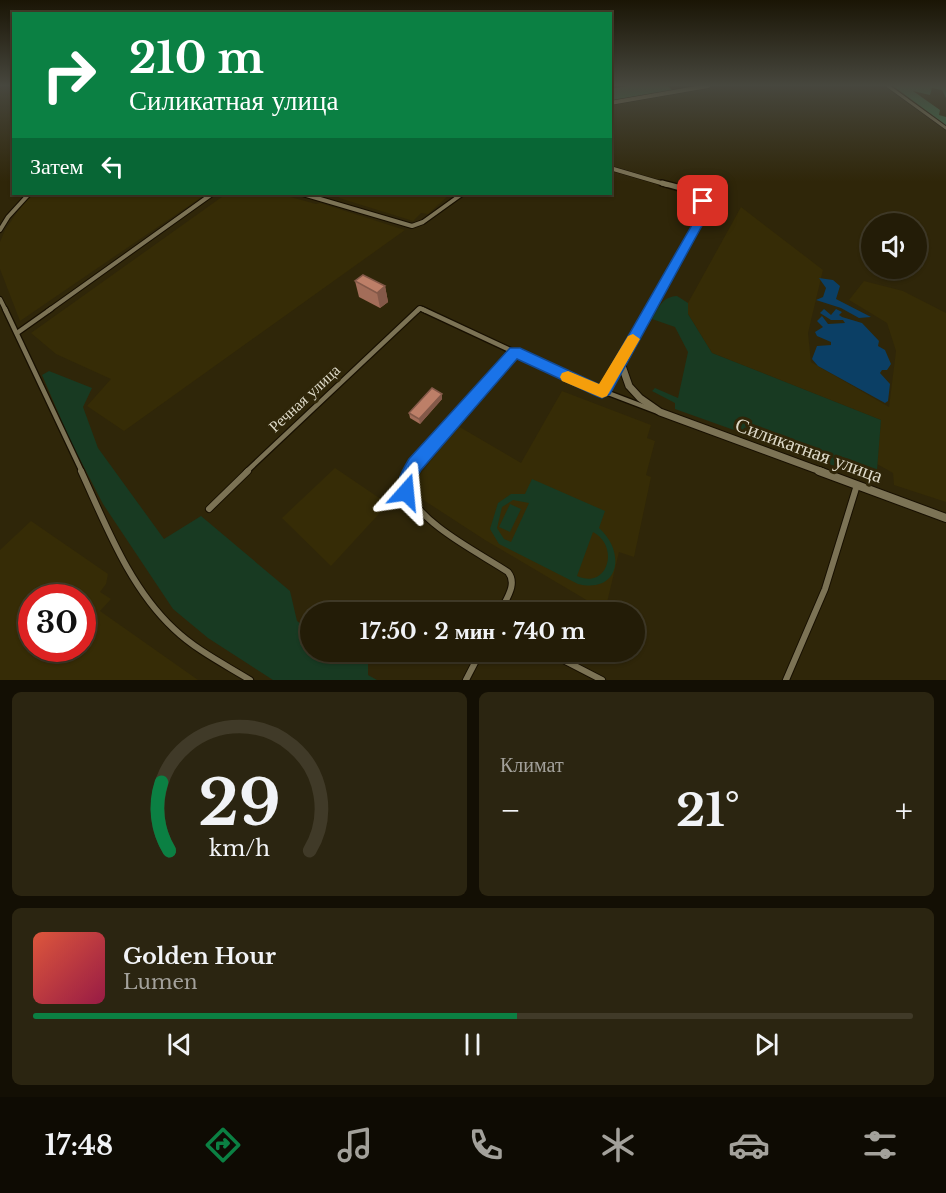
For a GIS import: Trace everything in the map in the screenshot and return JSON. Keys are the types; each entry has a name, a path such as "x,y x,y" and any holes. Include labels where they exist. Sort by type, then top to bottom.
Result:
{"street":[{"path":"932,118 946,128"},
{"path":"602,392 621,363 705,211 703,201 692,192 612,169"},
{"path":"0,230 28,195"},
{"path":"17,333 211,195"},
{"path":"306,195 412,226 423,222 461,195"},
{"path":"0,299 135,581 175,629 250,680"},
{"name":"Речная улица","path":"209,509 316,403 339,385 420,308 515,352"},
{"path":"505,602 513,585 513,578 508,572 432,522 412,502 406,492 407,480 415,464 515,352 602,392 660,412"},
{"name":"Силикатная улица","path":"621,363 627,384 660,412 946,518"},
{"path":"786,680 825,589 857,485"},
{"path":"466,680 475,662"},
{"path":"567,662 602,680"}],"shaded area":[{"path":"34,195 205,195 20,321 0,269 0,242 5,230 25,201"},
{"path":"225,195 284,195 316,204 320,203 405,230 124,431 87,406 111,379 56,354 31,333"},
{"path":"340,195 449,195 428,214 421,213 413,221 339,198"},
{"path":"741,207 823,270 808,333 811,362 889,407 896,351 887,323 849,300 864,281 903,291 946,313 946,502 894,485 893,473 877,464 881,420 712,353 688,314 688,303"},
{"path":"562,391 651,425 647,438 655,441 646,475 651,477 634,557 619,552 607,602 590,602 485,540 408,490 458,426 521,463"},
{"path":"335,468 388,504 331,566 282,518"},
{"path":"31,521 108,574 106,584 100,592 111,599 100,611 198,680 0,680 0,550"}],"green space":[{"path":"936,118 946,118 946,125"},
{"path":"677,296 688,303 688,314 712,353 881,420 877,470 856,462 854,473 675,409 675,403 652,391 655,388 678,398 688,352 675,327 652,319 664,301"},
{"path":"49,371 92,388 83,407 98,448 164,539 201,516 290,591 297,621 300,623 300,662 368,662 368,675 377,680 273,680 208,638 173,609 103,504 70,440 42,375"},
{"path":"532,479 605,511 599,528 613,548 614,569 610,577 603,583 578,584 499,544 490,529 498,503 511,494 525,494","holes":["513,500 529,503 511,542 504,539 497,528 502,507","593,532 601,538 608,556 603,572 588,579 577,576"]},
{"path":"510,504 521,509 510,532 499,527"}],"water":[{"path":"819,278 833,280 840,286 836,299 871,317 859,318 841,308 816,300 823,297 826,288"},
{"path":"824,309 831,315 836,309 842,312 839,315 842,317 862,323 879,341 878,346 885,350 891,364 887,370 882,370 880,373 890,384 888,401 885,403 818,366 812,359 817,346 831,345 831,342 817,336 815,332 823,327 817,321 822,316 828,324 845,323 843,320 831,320 820,313"}],"building":[{"path":"363,275 385,286 377,293 355,281"},
{"path":"432,388 442,394 419,419 409,413"}],"slow traffic":[{"path":"568,377 602,392 608,386 633,339"}],"route":[{"path":"406,492 407,480 415,464 457,420 515,352 602,392 608,386 705,211 703,201"}]}
